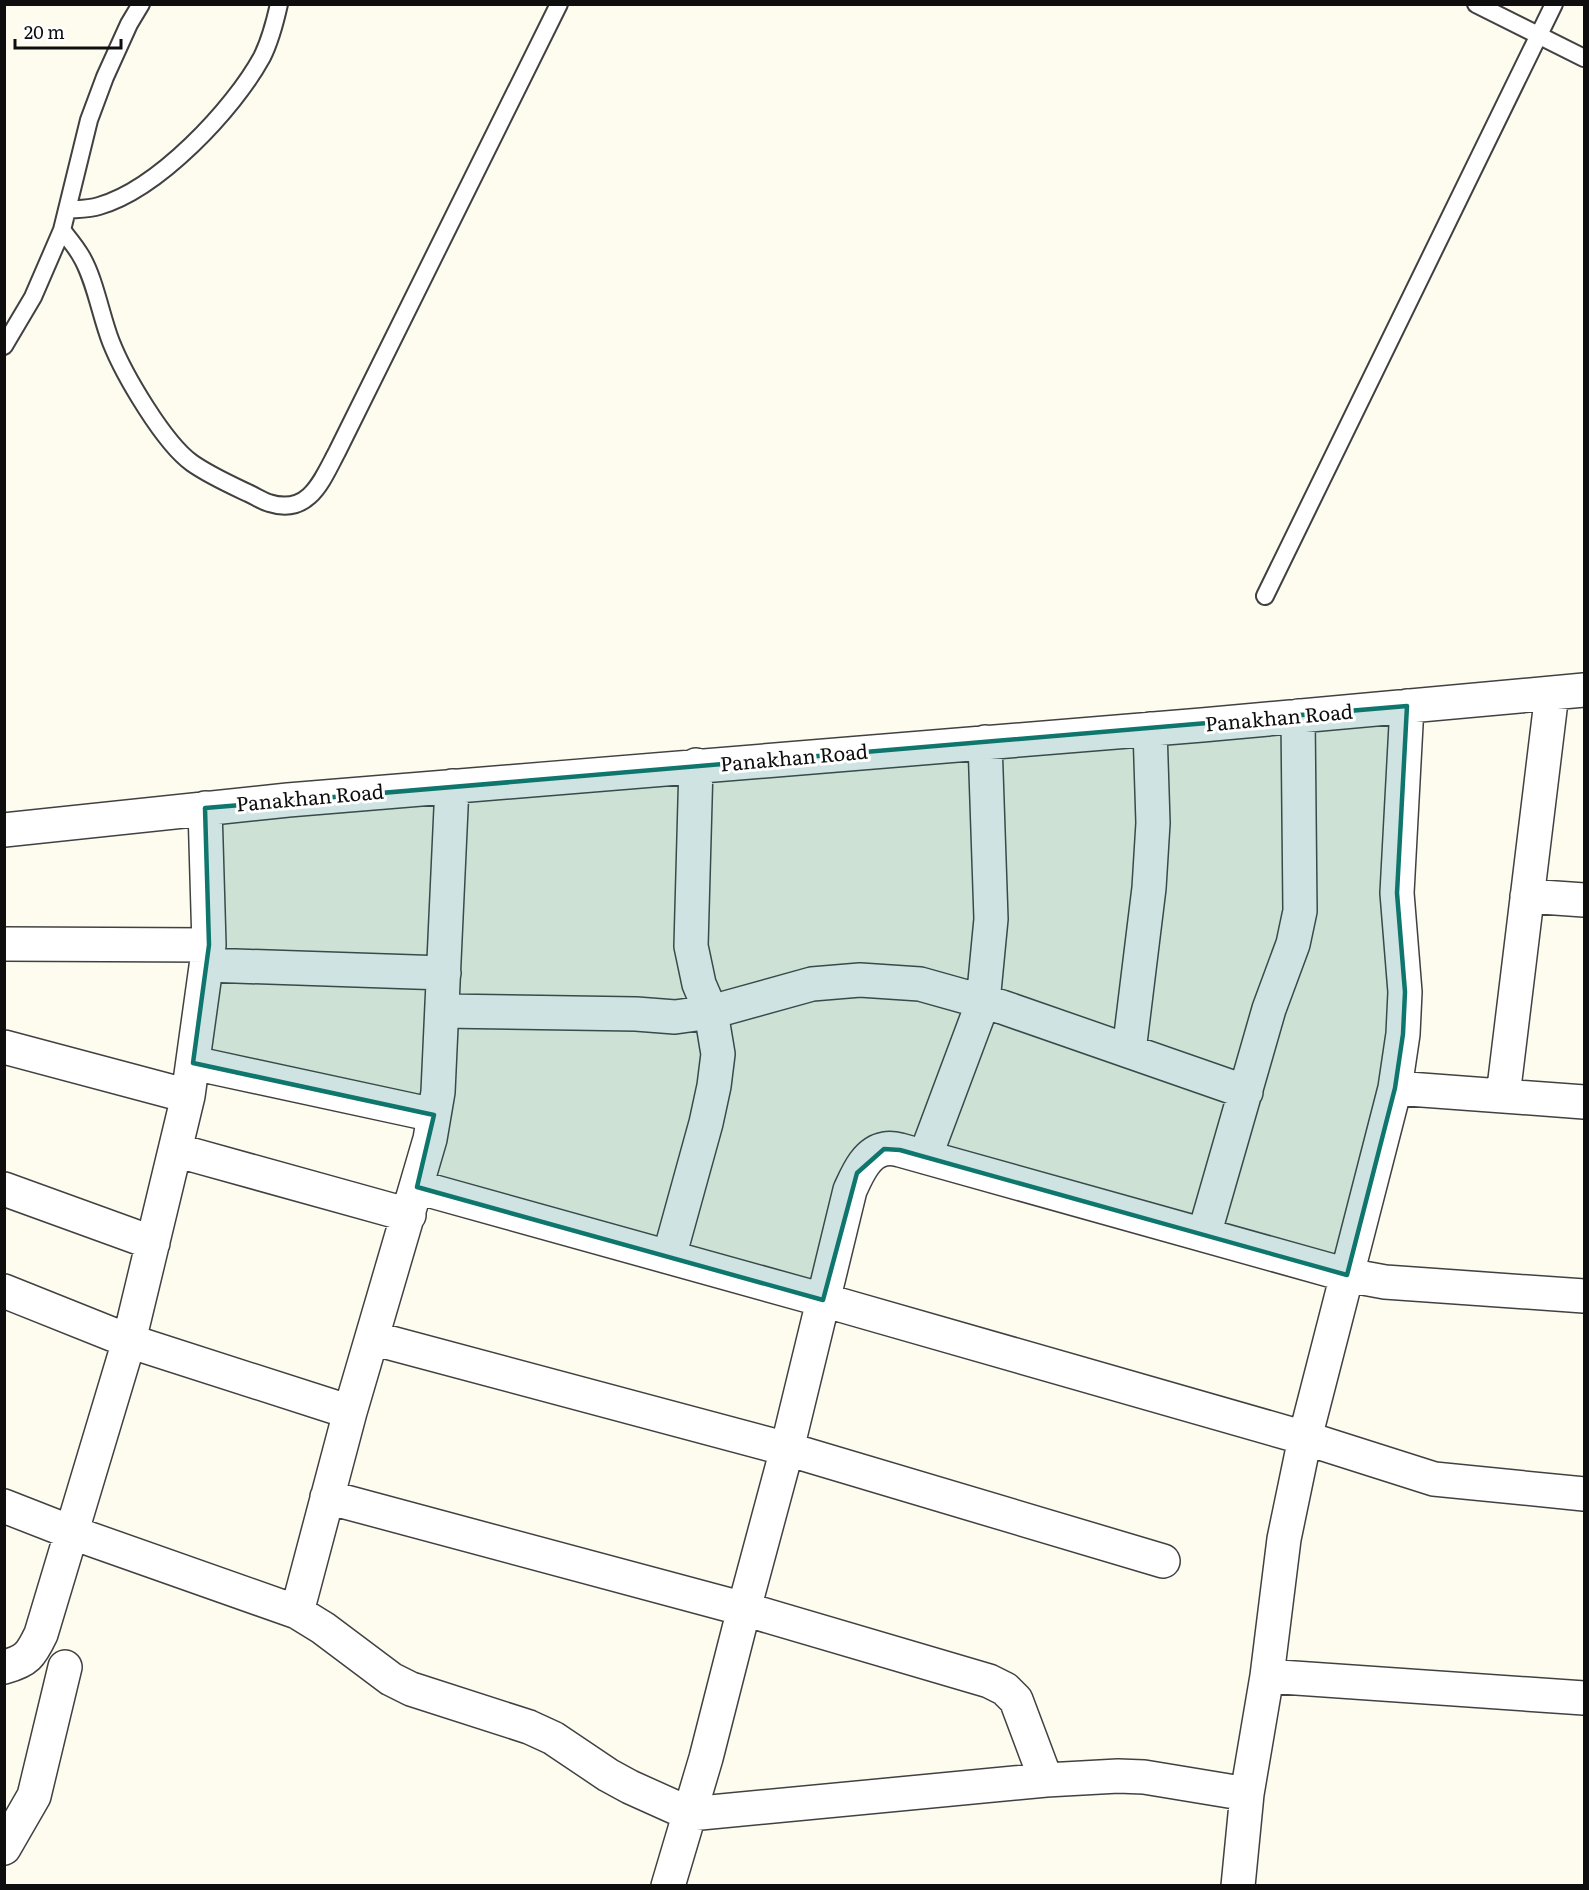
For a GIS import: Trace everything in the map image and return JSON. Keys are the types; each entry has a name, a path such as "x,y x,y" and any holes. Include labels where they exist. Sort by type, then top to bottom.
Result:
{"street":[{"name":"Panakhan Road","path":"4,830 205,808 452,786 1150,729 1584,690"},
{"path":"1503,1096 1552,693"},
{"path":"1238,1886 1247,1794 1267,1676 1284,1539 1305,1438 1395,1088 1403,1034 1405,992 1397,893 1407,706"},
{"path":"1204,1236 1269,1009 1293,944 1300,911 1298,716"},
{"path":"1129,1051 1149,888 1153,822 1150,729"},
{"path":"925,1157 983,1002 992,919 985,742"},
{"path":"669,1257 706,1123 718,1054 711,1011 699,984 691,946 696,765"},
{"path":"297,1612 350,1412 430,1139 438,1092 452,786"},
{"path":"4,1667 22,1662 33,1651 41,1634 129,1341 188,1096 208,955 205,808"},
{"path":"1527,896 1584,900"},
{"path":"4,944 208,955 444,973"},
{"path":"443,1011 636,1014 675,1017 711,1011 812,984 860,980 920,984 983,1002 1246,1092"},
{"path":"4,1047 188,1096"},
{"path":"193,1063 434,1115"},
{"path":"1395,1088 1584,1102"},
{"path":"668,1886 706,1758 787,1449 850,1190 857,1173 869,1157 884,1149 900,1150 1347,1275 1385,1282 1584,1296"},
{"path":"175,1150 669,1257 1305,1438 1434,1479 1584,1494"},
{"path":"4,1189 153,1244"},
{"path":"4,1291 129,1341 350,1412"},
{"path":"372,1338 787,1449 1163,1561"},
{"path":"327,1497 744,1609 989,1681 1005,1689 1016,1700 1046,1780"},
{"path":"4,1506 73,1533 297,1612 323,1628 391,1679 411,1689 529,1727 553,1738 630,1787 690,1814 1046,1780 1118,1776 1144,1777 1247,1794"},
{"path":"4,1848 34,1796 65,1667"},
{"path":"1267,1676 1584,1698"}],"lane":[{"path":"4,346 33,297 62,230 89,120 129,24 141,4"},
{"path":"67,210 98,206 118,199 146,182 207,130 245,84 263,54 276,21 279,4"},
{"path":"62,230 82,257 112,343 131,382 172,444 190,462 270,504 287,505 304,502 318,487 337,452 559,4"},
{"path":"1476,4 1584,58"},
{"path":"1265,596 1554,4"}],"highlighted area":[{"path":"1407,706 1397,893 1405,992 1403,1034 1395,1088 1347,1275 900,1150 884,1149 857,1173 823,1300 417,1187 434,1115 193,1063 209,945 205,808"}]}
